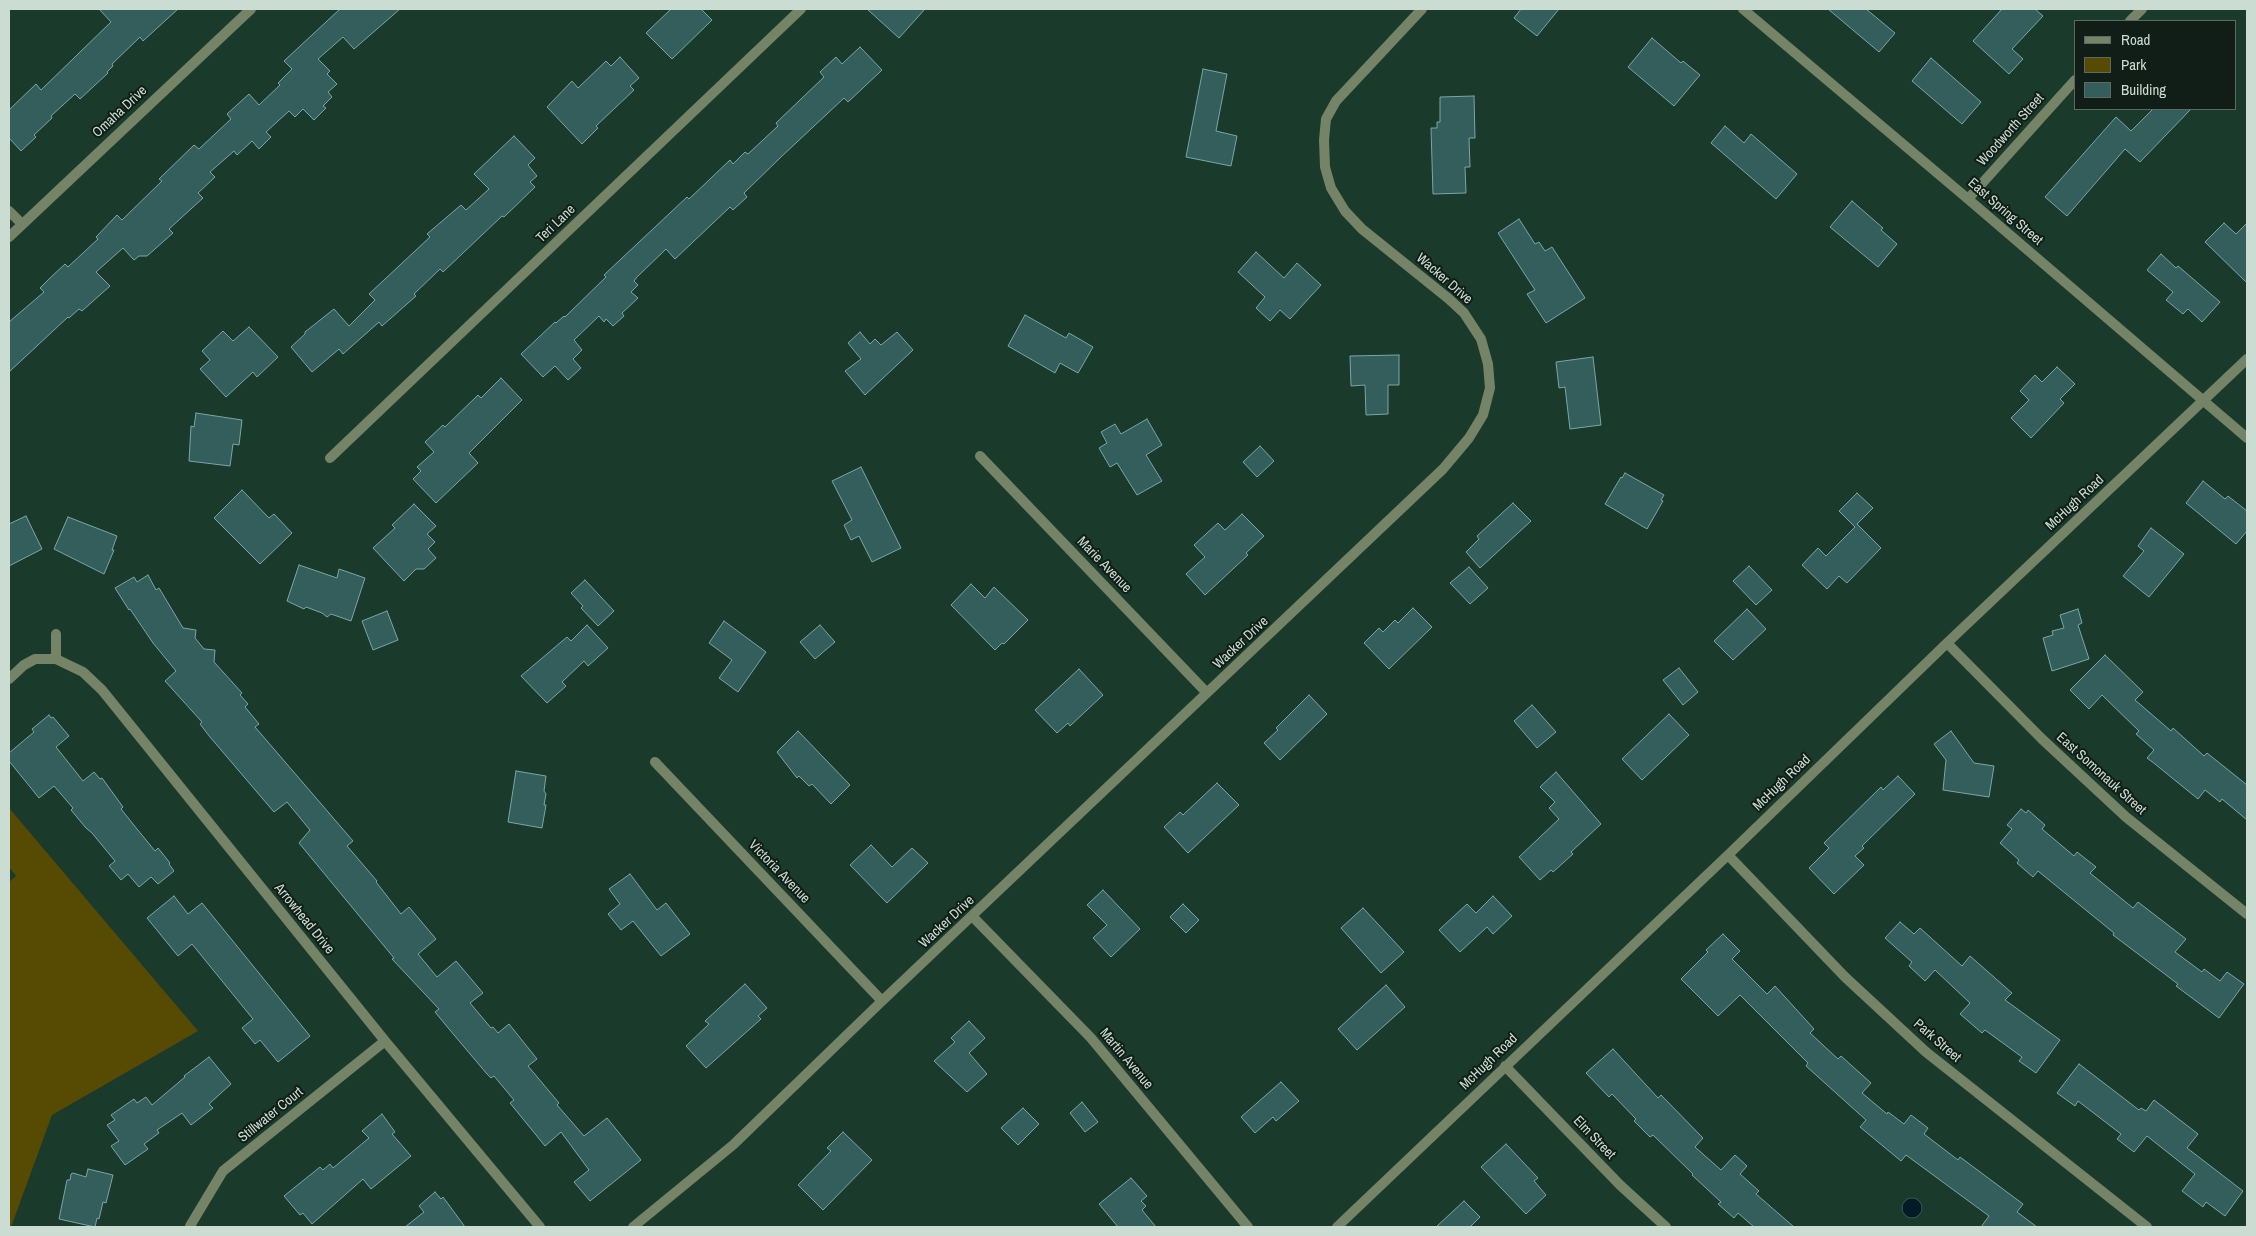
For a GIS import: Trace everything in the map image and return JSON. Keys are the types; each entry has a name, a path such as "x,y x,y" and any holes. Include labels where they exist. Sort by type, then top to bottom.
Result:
{"street":[{"name":"Omaha Drive","path":"9,237 250,9"},
{"name":"Teri Lane","path":"330,458 801,9"},
{"name":"Wacker Drive","path":"633,1227 733,1146 882,1001 973,917 1443,469 1469,438 1483,415 1490,388 1488,364 1481,339 1464,313 1362,229 1345,211 1331,188 1325,167 1324,140 1326,119 1336,101 1422,9"},
{"name":"East Spring Street","path":"1743,9 2247,438"},
{"path":"2131,20 2142,9"},
{"name":"Woodworth Street","path":"1968,199 2074,81"},
{"path":"9,211 22,224"},
{"name":"McHugh Road","path":"1337,1227 1728,855 1947,643 2247,359"},
{"name":"Marie Avenue","path":"980,456 1207,693"},
{"path":"9,679 24,664 35,660 56,659 56,634"},
{"name":"East Somonauk Street","path":"1947,643 2042,740 2115,807 2247,914"},
{"name":"Arrowhead Drive","path":"56,659 83,672 103,691 385,1041 540,1227"},
{"name":"Victoria Avenue","path":"655,762 882,1001"},
{"name":"Park Street","path":"1728,855 1845,977 1926,1052 2147,1227"},
{"name":"Martin Avenue","path":"973,917 1092,1038 1248,1227"},
{"name":"Stillwater Court","path":"190,1226 223,1171 385,1041"},
{"name":"Elm Street","path":"1505,1066 1620,1185 1666,1227"}],"green space":[{"path":"9,808 198,1031 52,1115 11,1227 9,1227 9,882 16,876 9,867"}],"water":[{"path":"1908,1198 1916,1198 1922,1204 1922,1212 1916,1218 1908,1218 1902,1212 1902,1204"}],"building":[{"path":"99,9 178,9 143,41 140,37 112,64 113,66 108,73 80,99 75,94 51,116 52,118 34,135 36,137 21,151 9,138 9,110 36,84 41,90 111,22"},
{"path":"340,9 400,9 354,49 343,37 318,59 330,71 327,74 337,84 328,92 332,97 323,106 326,108 314,120 303,109 295,117 289,111 266,132 271,137 259,149 252,141 237,155 234,151 210,172 215,177 198,193 203,198 169,229 173,233 147,256 139,256 134,260 123,248 96,272 110,286 82,311 79,309 68,317 9,372 9,322 44,292 40,288 65,264 68,267 98,239 96,237 117,215 122,220 162,181 159,179 194,145 199,149 231,119 227,114 249,94 259,105 280,85 278,83 292,69 284,61"},
{"path":"671,9 701,9 712,20 672,59 646,33"},
{"path":"867,9 925,9 899,38"},
{"path":"1521,9 1559,9 1537,36 1514,18"},
{"path":"1828,9 1866,9 1895,33 1879,52"},
{"path":"2002,9 2035,9 2043,16 2012,49 2023,59 2009,74 1973,41"},
{"path":"1652,38 1681,63 1683,61 1700,75 1674,106 1628,67"},
{"path":"860,47 882,70 848,102 844,98 781,157 744,193 747,197 733,210 730,207 675,259 666,249 637,277 634,281 638,285 631,292 638,298 622,313 624,316 613,326 606,319 604,322 599,316 574,340 582,350 573,359 581,368 568,380 555,366 543,377 521,354 555,322 565,317 606,277 604,275 687,197 689,199 730,160 733,164 745,152 748,154 778,126 776,123 824,77 820,72 836,57 842,64"},
{"path":"620,57 639,78 630,86 634,90 596,126 598,128 582,144 547,107 572,81 578,88 606,61 611,66"},
{"path":"1931,58 1981,102 1962,124 1912,81"},
{"path":"1203,69 1227,74 1216,131 1237,136 1231,166 1186,157"},
{"path":"1474,96 1475,138 1469,138 1470,167 1465,167 1466,193 1433,194 1431,128 1437,128 1437,122 1440,122 1440,97"},
{"path":"2152,110 2190,110 2140,162 2125,149 2067,216 2045,197 2116,117 2131,131"},
{"path":"1725,126 1744,143 1751,134 1797,174 1776,199 1711,143"},
{"path":"514,136 535,158 528,165 537,176 530,182 535,187 443,272 440,269 414,294 416,296 382,326 379,322 343,354 339,349 312,372 291,347 305,332 334,309 349,326 375,300 369,294 430,237 427,234 461,205 466,210 489,189 474,174"},
{"path":"1852,201 1883,228 1881,230 1897,244 1878,267 1830,227"},
{"path":"1519,219 1535,244 1539,242 1545,251 1552,247 1585,298 1546,323 1527,294 1535,290 1498,233"},
{"path":"2224,223 2236,234 2247,223 2247,283 2205,242"},
{"path":"1256,252 1284,278 1297,263 1321,285 1290,319 1280,310 1270,321 1256,308 1265,297 1238,272"},
{"path":"2161,254 2220,302 2202,322 2188,309 2183,314 2166,300 2173,292 2147,270"},
{"path":"1025,315 1066,338 1069,333 1093,347 1078,373 1060,363 1055,373 1008,346"},
{"path":"249,327 278,357 257,377 253,372 226,397 200,369 210,360 202,351 223,331 233,341"},
{"path":"860,332 870,344 875,339 881,345 897,332 913,350 865,395 845,371 861,359 848,343"},
{"path":"1399,355 1399,385 1388,385 1388,414 1366,415 1365,385 1351,386 1350,356"},
{"path":"1593,357 1601,425 1570,429 1565,387 1559,388 1556,362"},
{"path":"2057,367 2075,384 2060,399 2064,403 2031,438 2011,418 2029,400 2020,391 2035,375 2042,382"},
{"path":"501,378 522,400 469,453 478,463 436,503 413,479 421,471 417,467 434,452 425,442 443,425 445,427 478,395 481,398"},
{"path":"196,413 242,420 239,445 233,444 230,466 189,461 191,426 194,427"},
{"path":"1147,419 1162,445 1146,455 1162,481 1137,495 1117,463 1110,467 1099,448 1107,443 1101,432 1115,424 1121,434"},
{"path":"1260,446 1274,461 1257,477 1243,462"},
{"path":"861,467 901,548 872,562 859,536 851,540 844,525 852,520 832,481"},
{"path":"1625,473 1664,495 1661,500 1663,501 1647,529 1605,504"},
{"path":"2203,481 2225,499 2228,496 2247,511 2247,531 2236,544 2186,503"},
{"path":"242,490 269,518 274,514 292,533 260,564 214,518"},
{"path":"1857,493 1873,508 1857,524 1881,548 1847,583 1839,576 1827,589 1802,565 1818,548 1826,556 1855,527 1839,511"},
{"path":"1513,503 1531,521 1480,568 1466,552 1479,539 1477,536"},
{"path":"414,504 436,526 427,534 435,542 428,549 436,558 424,569 416,569 404,581 373,548 395,528 392,525"},
{"path":"1242,514 1264,536 1246,553 1248,555 1205,595 1186,574 1205,557 1194,545 1218,523 1225,530"},
{"path":"26,516 42,549 9,566 9,524"},
{"path":"68,517 117,536 112,550 114,550 104,574 54,549"},
{"path":"2151,528 2184,554 2149,597 2123,576 2144,551 2138,546"},
{"path":"299,565 337,578 339,569 365,578 351,621 331,614 327,617 322,613 306,607 304,609 287,601"},
{"path":"1749,566 1772,590 1756,605 1733,581"},
{"path":"1469,567 1488,588 1470,604 1450,583"},
{"path":"148,575 156,590 159,588 183,628 196,630 195,638 204,649 215,650 214,662 242,693 240,695 248,704 245,707 259,724 255,727 353,841 347,846 377,881 401,914 409,907 436,939 418,954 437,977 456,961 483,993 470,1003 491,1028 493,1027 498,1033 509,1024 537,1059 528,1066 559,1103 557,1105 584,1136 607,1118 641,1160 590,1201 574,1182 589,1170 561,1132 545,1146 510,1103 514,1100 494,1076 491,1078 487,1074 449,1029 435,1012 439,1009 392,959 394,958 299,843 310,830 287,802 274,812 210,737 200,724 202,722 165,681 176,671 153,643 115,588 134,577 137,582"},
{"path":"585,580 614,611 598,626 581,608 583,606 571,593"},
{"path":"971,584 985,598 994,587 1028,620 1004,644 1002,643 995,650 951,605"},
{"path":"1413,608 1432,627 1389,669 1364,643 1379,628 1383,632 1395,620 1398,623"},
{"path":"1747,609 1766,629 1733,660 1714,641"},
{"path":"2078,609 2082,623 2078,625 2089,659 2052,671 2043,638 2053,635 2052,631 2064,628 2060,615"},
{"path":"387,611 398,640 373,650 362,621"},
{"path":"724,621 766,652 738,692 719,678 732,660 709,643"},
{"path":"587,625 608,648 588,666 584,661 562,682 566,686 547,703 521,676 567,637 571,641"},
{"path":"820,625 835,642 815,659 800,642"},
{"path":"2105,655 2143,692 2135,700 2171,731 2173,728 2204,756 2207,753 2247,785 2247,820 2222,799 2220,802 2205,790 2198,799 2147,758 2154,750 2136,734 2139,731 2102,695 2089,709 2070,690"},
{"path":"1679,668 1698,692 1683,705 1663,680"},
{"path":"1079,669 1103,695 1070,726 1068,723 1057,733 1035,710"},
{"path":"1309,695 1327,714 1280,760 1264,743 1278,730 1276,728"},
{"path":"1532,705 1556,732 1537,748 1514,721"},
{"path":"1669,714 1689,735 1642,780 1622,759"},
{"path":"49,715 51,718 53,717 69,736 56,747 83,781 94,772 100,779 102,778 123,807 121,809 137,829 155,851 158,848 170,863 174,871 158,884 151,877 139,887 128,874 121,880 109,866 115,861 71,810 73,808 54,786 39,798 9,761 9,753 34,732 32,729"},
{"path":"798,731 850,785 831,804 812,784 809,786 799,776 797,778 777,752"},
{"path":"1951,731 1974,763 1994,766 1989,797 1943,790 1946,760 1934,744"},
{"path":"516,771 546,776 544,805 546,805 542,828 508,822"},
{"path":"1556,772 1601,824 1571,852 1573,854 1553,872 1551,870 1540,880 1519,857 1559,819 1549,808 1555,802 1540,787"},
{"path":"1898,776 1915,794 1862,846 1864,848 1855,856 1864,865 1834,894 1809,868 1829,848 1824,843 1881,787 1883,790"},
{"path":"1217,783 1239,805 1188,853 1164,827 1180,812 1183,815"},
{"path":"2021,809 2026,813 2028,810 2045,825 2042,829 2074,856 2077,852 2096,867 2090,873 2133,908 2138,902 2186,939 2175,952 2202,972 2204,969 2220,981 2227,972 2244,984 2219,1018 2113,935 2114,933 2038,871 2033,877 2017,863 2019,860 2000,843 2012,829 2007,825"},
{"path":"871,845 892,867 912,848 928,863 887,903 850,865"},
{"path":"630,874 657,910 666,903 690,934 661,956 633,921 621,930 608,914 620,904 609,889"},
{"path":"1103,890 1140,929 1111,957 1093,938 1107,925 1087,905"},
{"path":"174,896 188,914 202,903 310,1036 278,1062 260,1040 255,1044 242,1028 253,1019 192,944 178,956 147,918"},
{"path":"1493,896 1512,916 1493,934 1487,927 1460,952 1439,930 1467,904 1476,913"},
{"path":"1183,904 1199,920 1186,933 1170,917"},
{"path":"1363,908 1404,952 1381,973 1341,928"},
{"path":"1900,922 1914,934 1920,928 1962,966 1970,956 2012,993 2005,1000 2060,1040 2036,1073 2019,1061 2022,1057 1985,1030 1982,1033 1960,1014 1970,1003 1935,970 1925,981 1909,966 1912,962 1885,938"},
{"path":"1723,934 1740,951 1732,959 1767,994 1775,986 1814,1029 1810,1033 1838,1059 1841,1056 1871,1083 1862,1093 1887,1114 1888,1112 1904,1124 1911,1115 1928,1128 1924,1134 1958,1160 1960,1157 2023,1204 2017,1212 2037,1227 1981,1227 1989,1216 1906,1155 1901,1161 1860,1127 1866,1120 1806,1066 1808,1063 1740,995 1718,1016 1681,979 1708,952 1706,950"},
{"path":"745,984 767,1008 758,1016 761,1019 706,1068 686,1046 709,1024 705,1021"},
{"path":"1386,985 1405,1007 1357,1050 1338,1029"},
{"path":"969,1021 985,1038 969,1053 987,1074 967,1092 934,1061 955,1042 951,1038"},
{"path":"1613,1049 1658,1098 1661,1095 1703,1138 1695,1147 1721,1170 1735,1155 1747,1166 1740,1174 1759,1191 1756,1194 1794,1227 1754,1227 1738,1213 1734,1218 1718,1204 1721,1202 1653,1135 1650,1137 1634,1121 1636,1119 1612,1094 1609,1097 1586,1073"},
{"path":"209,1057 231,1084 209,1104 213,1108 191,1125 182,1113 157,1130 159,1133 144,1144 148,1149 125,1165 111,1146 119,1141 107,1125 115,1120 111,1115 134,1099 137,1103 146,1097 152,1105 184,1076"},
{"path":"2079,1064 2139,1110 2141,1108 2146,1111 2154,1100 2198,1134 2187,1148 2243,1191 2225,1216 2206,1202 2203,1207 2182,1191 2195,1174 2147,1136 2134,1152 2117,1139 2121,1134 2078,1101 2075,1106 2057,1093"},
{"path":"1281,1082 1299,1101 1276,1121 1273,1117 1255,1133 1241,1117"},
{"path":"1082,1102 1098,1122 1085,1132 1070,1113"},
{"path":"1023,1108 1039,1124 1018,1145 1001,1128"},
{"path":"382,1114 395,1132 392,1134 411,1156 371,1189 363,1179 312,1224 303,1213 300,1215 284,1196 320,1167 323,1170 330,1164 333,1168 369,1138 362,1131"},
{"path":"843,1132 872,1160 823,1210 798,1185 831,1151 827,1148"},
{"path":"1506,1144 1538,1178 1534,1181 1546,1195 1526,1214 1481,1167"},
{"path":"88,1169 113,1175 106,1203 103,1202 95,1227 59,1219 67,1180 70,1180 73,1173 86,1177"},
{"path":"1131,1178 1147,1196 1141,1201 1146,1206 1142,1210 1156,1227 1118,1227 1099,1204"},
{"path":"435,1192 441,1199 443,1197 465,1227 405,1227 424,1212 419,1206"},
{"path":"1464,1201 1480,1217 1470,1227 1436,1227"}]}
